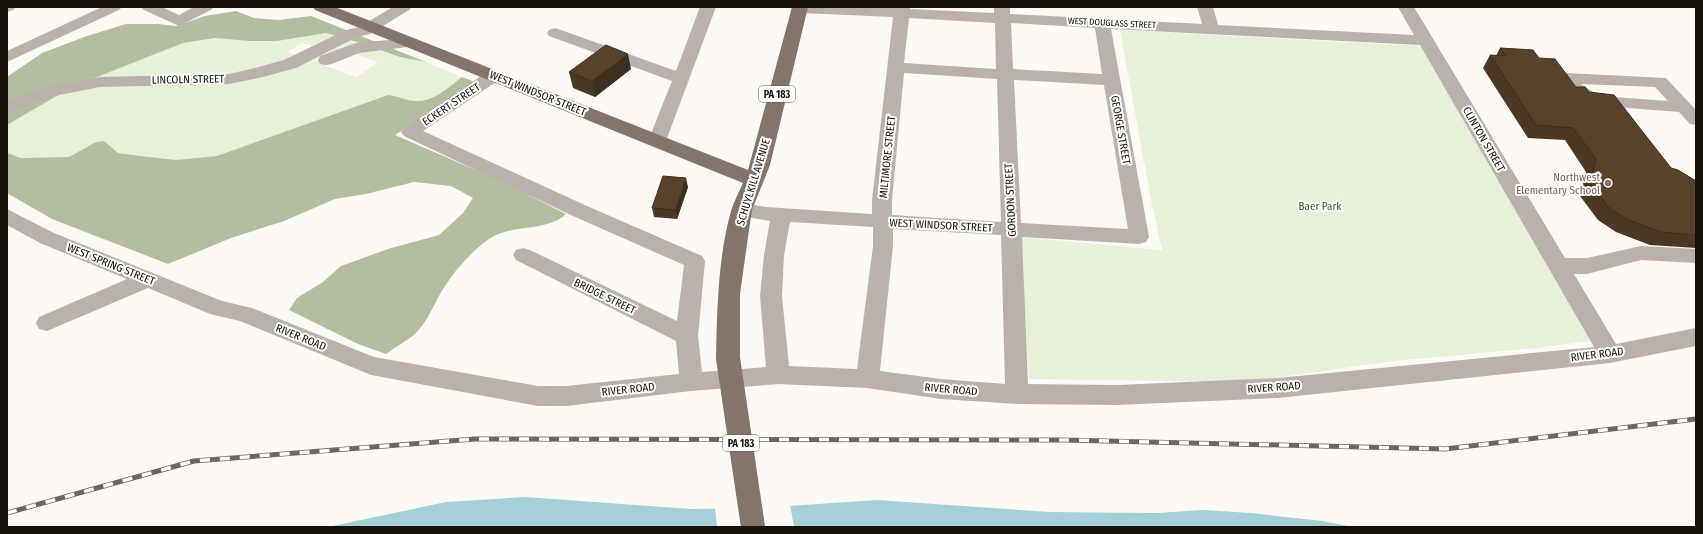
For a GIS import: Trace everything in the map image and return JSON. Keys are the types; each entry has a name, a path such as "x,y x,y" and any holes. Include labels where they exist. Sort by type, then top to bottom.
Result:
{"main road":[{"name":"WEST WINDSOR STREET","path":"321,7 367,29 410,43 755,180"},
{"name":"SCHUYLKILL AVENUE","path":"753,527 728,358 728,294 742,210 760,165 800,7"}],"street":[{"path":"7,57 114,7"},
{"path":"148,7 179,20 206,7"},
{"name":"LINCOLN STREET","path":"7,108 50,92 100,82 229,79 257,73 290,64 335,43 352,33 367,29 404,7"},
{"path":"657,141 708,7"},
{"name":"WEST DOUGLASS STREET","path":"800,7 1002,12 1102,23 1425,40"},
{"path":"1205,7 1211,29"},
{"name":"CLINTON STREET","path":"1406,7 1610,354"},
{"name":"MILTIMORE STREET","path":"867,379 883,246 882,200 901,10"},
{"name":"GORDON STREET","path":"1002,12 1017,394"},
{"name":"GEORGE STREET","path":"1102,23 1139,237"},
{"name":"LINCOLN STREET","path":"324,60 364,35 367,29"},
{"path":"555,33 681,80"},
{"name":"LINCOLN STREET","path":"7,116 72,96 119,91 195,92 243,86 296,72 356,48 410,43"},
{"path":"896,68 1112,80"},
{"name":"ECKERT STREET","path":"493,76 410,132 580,211 695,261 687,336"},
{"path":"1683,107 1596,102 1577,90 1566,78 1660,82 1696,120"},
{"name":"WEST WINDSOR STREET","path":"742,210 773,214 1139,237"},
{"path":"773,214 774,255 771,296 778,375"},
{"name":"WEST SPRING STREET","path":"13,226 47,238 218,308"},
{"path":"1558,266 1587,266 1641,253 1696,256"},
{"name":"BRIDGE STREET","path":"523,255 687,336"},
{"path":"47,323 148,280"},
{"name":"RIVER ROAD","path":"218,308 244,314 371,366 538,396 566,396 691,382 778,375 867,379 941,389 1017,394 1117,394 1278,388 1610,354 1696,337"},
{"path":"687,336 691,382"}],"green space":[{"path":"236,11 254,18 279,20 311,16 426,62 400,57 326,33 277,41 249,41 215,38 183,43 72,87 7,125 7,77 42,53 87,36 126,24 158,24 176,26 205,16"},
{"name":"Baer Park","path":"1120,30 1422,46 1590,341 1538,348 1394,361 1245,382 1029,379 1024,316 1021,237 1162,250 1152,205"},
{"path":"326,33 400,57 426,62 462,77 429,99 413,101 388,95 217,156 176,160 141,156 118,153 96,142 69,157 21,158 7,153 7,125 72,87 183,43 215,38 249,41 277,41","holes":["302,43 331,53 316,62 288,52","344,50 378,62 356,77 321,64"]},
{"path":"462,77 475,82 395,135 501,181 566,214 558,220 548,224 498,234 476,249 449,280 421,328 386,354 358,344 289,310 297,298 323,282 341,266 388,249 439,235 463,213 473,198 451,186 414,182 366,194 335,199 284,221 231,238 168,264 52,219 7,193 7,153 21,158 69,157 96,142 104,141 118,153 176,160 217,156 388,95 413,101 429,99"}],"water":[{"path":"525,497 691,509 757,508 877,500 1049,512 1157,513 1203,510 1251,513 1322,521 1353,527 328,527 446,502"}],"pier":[{"path":"790,504 794,527 717,527 715,507"}],"building":[{"path":"606,45 628,54 592,81 569,72"},
{"path":"1500,48 1533,50 1539,58 1555,59 1576,87 1585,87 1589,92 1614,95 1671,168 1678,170 1696,181 1696,235 1661,232 1626,219 1608,207 1590,183 1596,159 1573,128 1536,125 1490,55 1506,56"},
{"path":"663,176 686,178 676,210 652,208"}],"railway":[{"path":"7,513 194,461 475,439 1064,440 1445,449 1696,419"}],"place":[{"name":"Northwest Elementary School","path":"1608,183"}]}
